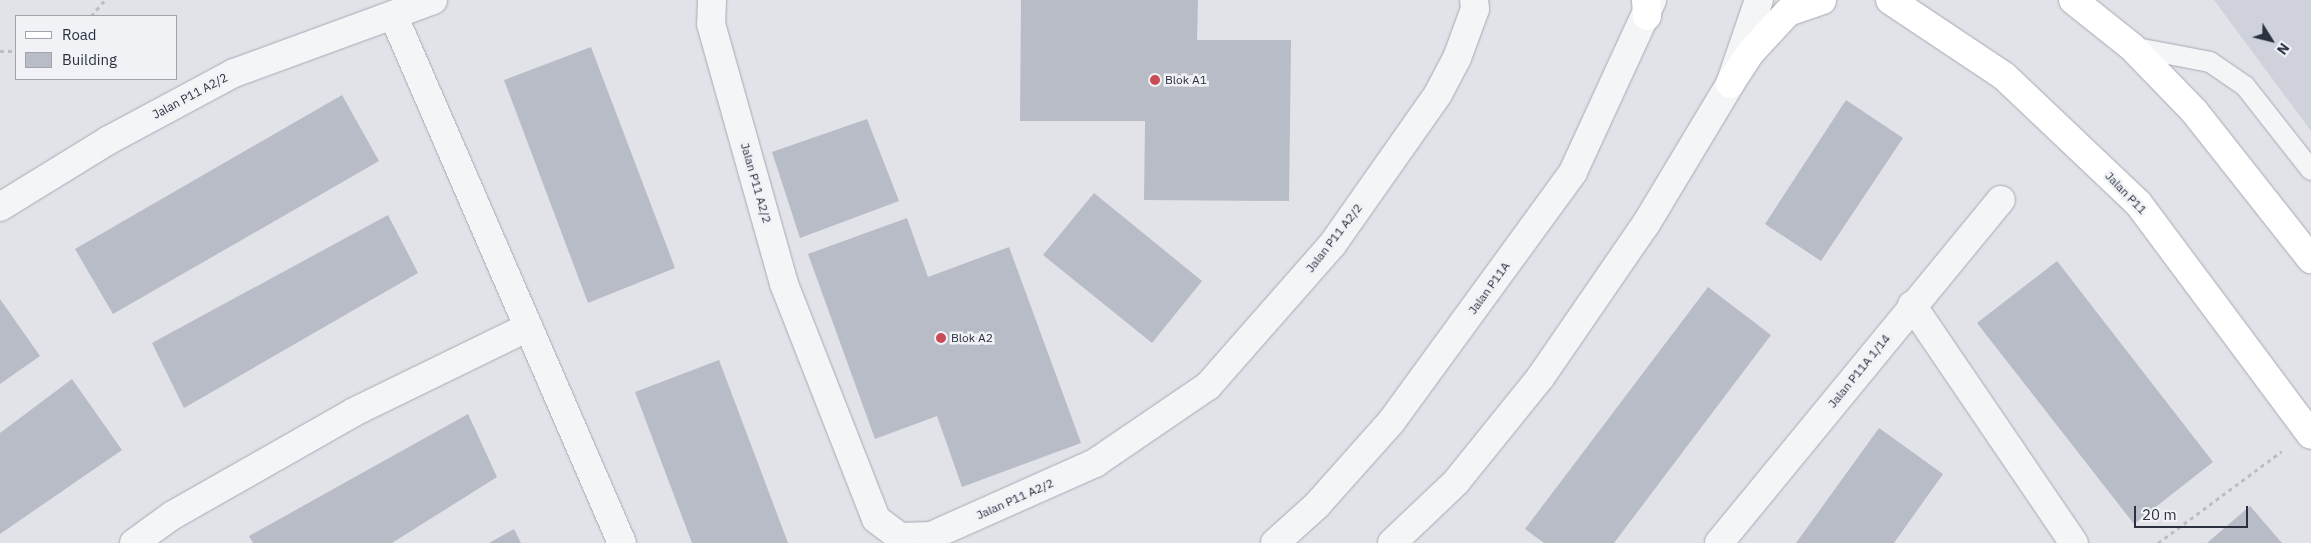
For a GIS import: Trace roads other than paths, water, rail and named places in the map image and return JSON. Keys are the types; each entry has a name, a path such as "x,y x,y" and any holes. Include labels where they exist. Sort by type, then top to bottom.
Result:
{"main road":[{"path":"1730,84 1750,54 1788,12 1822,0"},
{"name":"Jalan P11","path":"1890,0 2004,76 2138,203 2309,433"},
{"path":"2073,0 2132,47 2194,110 2311,259"}],"street":[{"name":"Jalan P11 A2/2","path":"0,206 109,140 234,73 394,17 433,0"},
{"name":"Jalan P11 A2/2","path":"712,0 711,24 784,284 876,519 900,537 931,536 1095,463 1208,386 1332,245 1438,94 1457,58 1475,9 1474,0"},
{"path":"1392,543 1456,482 1540,378 1646,224 1730,84 1759,0"},
{"name":"Jalan P11A","path":"1276,543 1317,505 1391,422 1573,172 1648,5"},
{"path":"394,17 622,543"},
{"name":"Jalan P11A 1/14","path":"1719,543 1912,305 2000,200"},
{"path":"1912,305 2074,543"},
{"path":"134,543 173,515 354,412 528,327"}],"lane":[{"path":"2132,47 2210,62 2246,86 2311,170"}],"place":[{"name":"Blok A1","path":"1155,80"},
{"name":"Blok A2","path":"941,338"}]}
